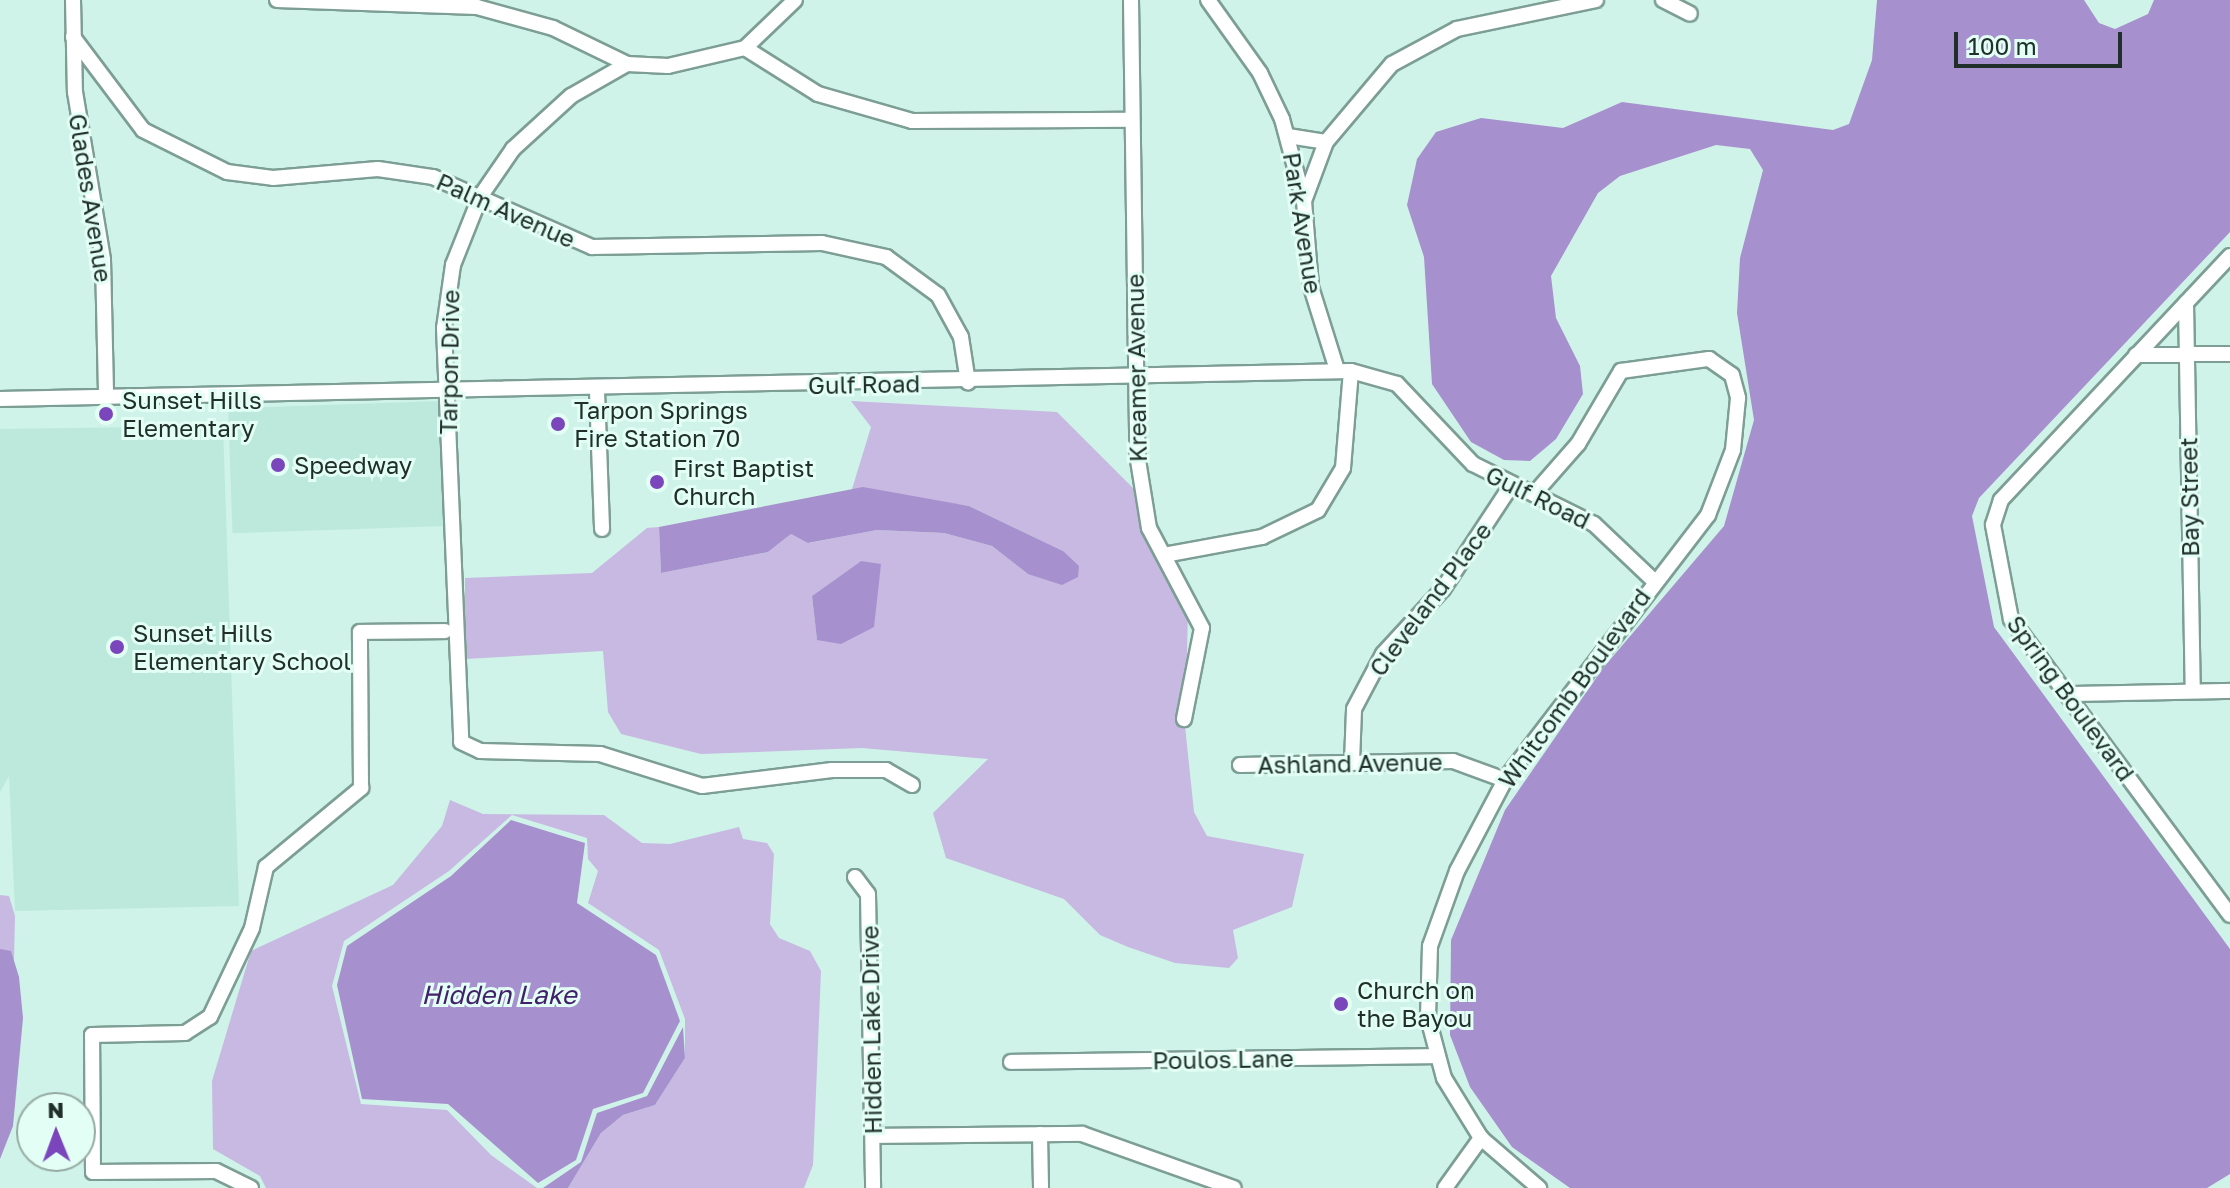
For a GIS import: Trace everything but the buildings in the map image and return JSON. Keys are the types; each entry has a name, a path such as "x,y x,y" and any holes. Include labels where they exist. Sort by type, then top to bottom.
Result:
{"street":[{"name":"Glades Avenue","path":"73,0 73,37 103,260 106,397"},
{"path":"277,0 477,7 553,28 627,64 685,65 745,48 795,0"},
{"name":"Kreamer Avenue","path":"1131,0 1135,378 1142,498 1164,555 1202,628 1184,719"},
{"name":"Park Avenue","path":"1164,555 1262,537 1318,510 1343,468 1344,371 1311,287 1304,201 1288,136 1260,73 1208,0"},
{"path":"1304,201 1326,142 1365,88 1418,47 1472,25 1596,0"},
{"path":"1663,0 1690,14"},
{"name":"Palm Avenue","path":"73,37 128,117 209,167 273,178 390,170 449,181 545,232 592,247 822,243 886,257 938,295 961,337 968,382"},
{"path":"745,48 818,94 912,121 1132,120"},
{"name":"Tarpon Drive","path":"627,64 529,131 480,197 448,286 447,394 458,734 480,751 580,750 702,786 824,770 886,770 912,785"},
{"path":"1288,136 1326,142"},
{"name":"Spring Boulevard","path":"2230,256 2136,355 1995,514 2006,607 2230,915"},
{"name":"Bay Street","path":"2186,303 2193,691"},
{"path":"2136,355 2230,354"},
{"name":"Whitcomb Boulevard","path":"1534,494 1578,444 1621,371 1713,360 1732,375 1738,398 1733,450 1708,515 1653,580 1505,780 1457,871 1430,946 1427,1001 1436,1056 1481,1138 1539,1188"},
{"name":"Gulf Road","path":"0,399 597,391 1344,371 1397,384 1461,454 1511,486 1534,494 1610,534 1653,580"},
{"path":"597,391 602,529"},
{"name":"Cleveland Place","path":"1352,762 1354,709 1379,660 1443,589 1511,486"},
{"path":"251,1188 216,1171 93,1172 92,1035 185,1033 210,1017 252,928 266,867 361,788 360,632 445,631"},
{"path":"2067,694 2230,691"},
{"name":"Ashland Avenue","path":"1240,765 1457,761 1505,780"},
{"name":"Hidden Lake Drive","path":"855,877 868,894 873,1188"},
{"name":"Poulos Lane","path":"1011,1062 1436,1056"},
{"path":"1040,1134 1041,1188"},
{"path":"874,1136 1082,1134 1135,1147 1234,1188"},
{"path":"1445,1188 1481,1138"}],"shaded area":[{"path":"441,401 445,526 232,533 228,408"},
{"path":"851,401 1057,412 1136,491 1141,519 1188,610 1186,693 1177,723 1185,726 1194,812 1207,836 1304,854 1292,907 1233,930 1238,958 1229,968 1175,963 1128,947 1100,935 1064,899 946,858 933,813 988,759 862,748 701,754 621,734 608,712 603,651 465,659 465,578 592,573 647,528 659,527 661,573 768,552 791,534 809,543 877,530 944,533 992,546 1028,574 1063,551 969,506 852,489 871,427","holes":["861,561 817,640 812,596"]},
{"name":"Sunset Hills Elementary School","path":"223,426 239,906 15,911 9,776 0,792 0,429"},
{"path":"450,800 483,814 604,815 642,843 670,844 739,827 743,839 767,843 774,854 770,924 779,938 810,951 821,971 813,1165 804,1188 568,1188 601,1133 623,1115 655,1105 685,1058 685,1019 659,950 588,903 598,871 588,859 587,838 512,815 449,871 344,941 332,986 361,1104 447,1110 491,1155 537,1188 266,1188 260,1176 213,1149 212,1081 251,951 393,885 442,826"},
{"path":"0,895 9,896 15,916 14,960 0,949"}],"water":[{"path":"1877,0 2084,0 2099,23 2115,29 2148,14 2154,0 2230,0 2230,232 1979,498 1972,516 1994,627 2230,949 2230,1174 2207,1188 1570,1188 1512,1147 1470,1087 1450,1035 1451,940 1505,810 1603,668 1724,526 1754,420 1737,313 1740,258 1763,170 1750,149 1716,145 1620,176 1598,193 1551,276 1556,318 1580,366 1583,394 1556,439 1530,461 1504,460 1471,442 1432,384 1424,257 1407,205 1417,159 1436,132 1481,118 1563,128 1622,102 1833,130 1849,124 1872,60"},
{"path":"863,487 969,506 1063,551 1079,566 1078,577 1062,585 1028,574 992,546 944,533 877,530 808,543 791,534 768,552 661,573 659,527"},
{"path":"861,561 881,564 874,627 841,644 817,640 812,596"},
{"name":"Hidden Lake","path":"511,820 585,843 577,903 656,955 680,1021 643,1093 593,1109 576,1160 538,1183 448,1104 362,1099 337,985 347,946 451,876"},
{"path":"0,949 11,951 19,977 23,1018 13,1126 0,1159"},
{"path":"683,1027 685,1058 655,1105 623,1115 601,1133 568,1188 543,1188 581,1162 597,1113 647,1096"}],"place":[{"name":"Sunset Hills Elementary","path":"106,414"},
{"name":"Tarpon Springs Fire Station 70","path":"558,424"},
{"name":"Speedway","path":"278,465"},
{"name":"First Baptist Church","path":"657,482"},
{"name":"Sunset Hills Elementary School","path":"117,647"},
{"name":"Church on the Bayou","path":"1341,1004"}]}
